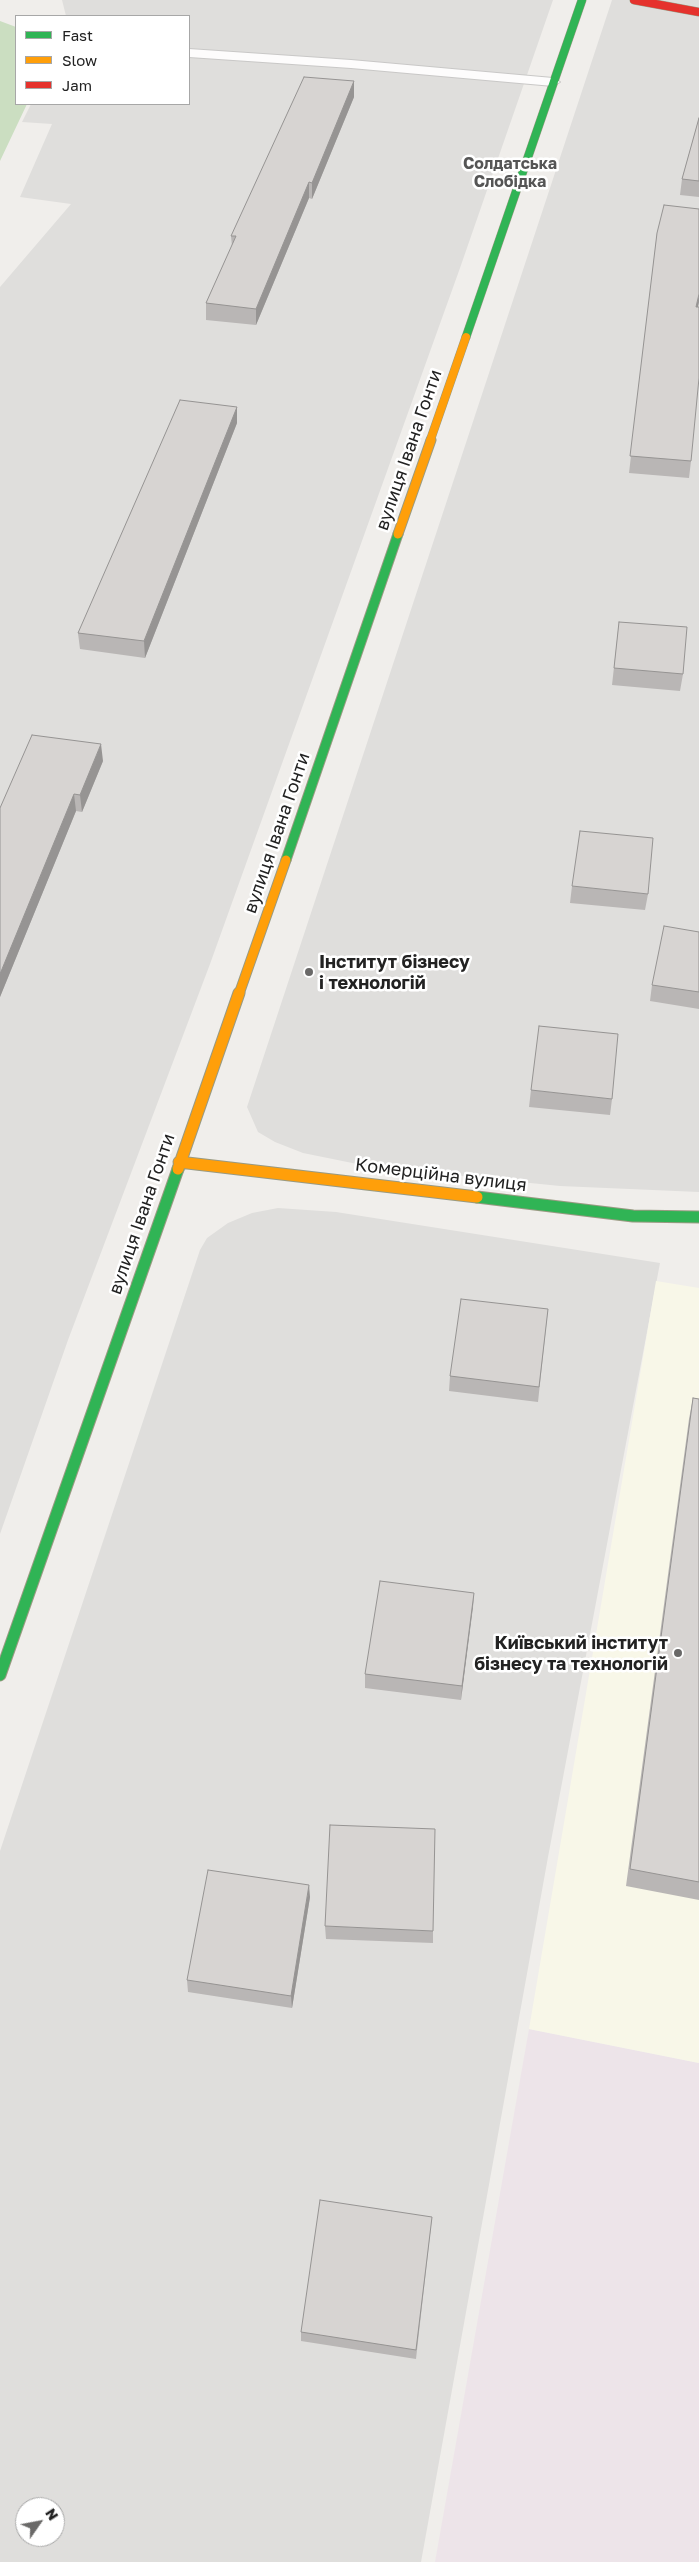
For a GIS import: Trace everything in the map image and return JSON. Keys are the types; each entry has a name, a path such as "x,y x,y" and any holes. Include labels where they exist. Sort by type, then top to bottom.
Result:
{"street":[{"name":"вулиця Івана Гонти","path":"0,1675 272,902 582,0"},
{"path":"634,0 699,12"},
{"name":"Комерційна вулиця","path":"179,1162 633,1216 699,1218"}],"lane":[{"path":"190,53 351,64 553,82"}],"shaded area":[{"path":"62,0 553,0 460,268 210,964 68,1340 0,1534 0,287 71,204 20,197 52,124 22,122 30,105 190,105 190,15 66,15"},
{"path":"612,0 699,0 699,1192 560,1186 372,1167 303,1153 275,1142 258,1132 247,1107"},
{"path":"278,1208 336,1212 660,1263 548,1857 421,2562 0,2562 0,1851 200,1250 207,1238 228,1223 252,1213"},
{"path":"656,1281 699,1288 699,2063 529,2029"},
{"path":"529,2029 699,2063 699,2562 435,2562"}],"green space":[{"path":"0,21 15,27 15,105 27,105 0,161"}],"building":[{"path":"304,77 354,81 312,183 309,182 256,309 206,303 236,236 231,236"},
{"path":"699,118 699,181 682,179"},
{"path":"664,205 699,209 699,294 696,307 699,307 699,378 691,461 630,456 657,233"},
{"path":"180,400 237,407 144,641 78,633"},
{"path":"619,622 687,627 683,674 614,668"},
{"path":"32,735 101,744 80,795 74,794 0,974 0,808"},
{"path":"580,831 653,838 648,894 572,886"},
{"path":"664,926 699,932 699,992 652,985"},
{"path":"539,1026 618,1034 612,1099 531,1090"},
{"path":"461,1299 548,1309 539,1387 450,1376"},
{"name":"Київський інститут бізнесу та технологій","path":"693,1398 699,1399 699,1882 630,1869"},
{"path":"380,1581 474,1593 462,1686 365,1674"},
{"path":"330,1825 435,1829 433,1931 325,1926"},
{"path":"208,1870 309,1885 291,1996 187,1980"},
{"path":"320,2200 432,2217 416,2350 301,2332"}],"traffic: fast":[{"path":"466,337 582,0"},
{"path":"286,860 398,534"},
{"path":"0,1675 178,1169"},
{"path":"477,1197 633,1216 699,1217"}],"traffic: slow":[{"path":"398,534 466,337"},
{"path":"178,1169 286,860"},
{"path":"179,1162 477,1197"}],"traffic: jam":[{"path":"634,0 699,12"}],"place":[{"name":"Інститут бізнесу і технологій","path":"309,972"},
{"name":"Київський інститут бізнесу та технологій","path":"678,1653"}],"district":[{"name":"Солдатська Слобідка","path":"510,173"}]}
